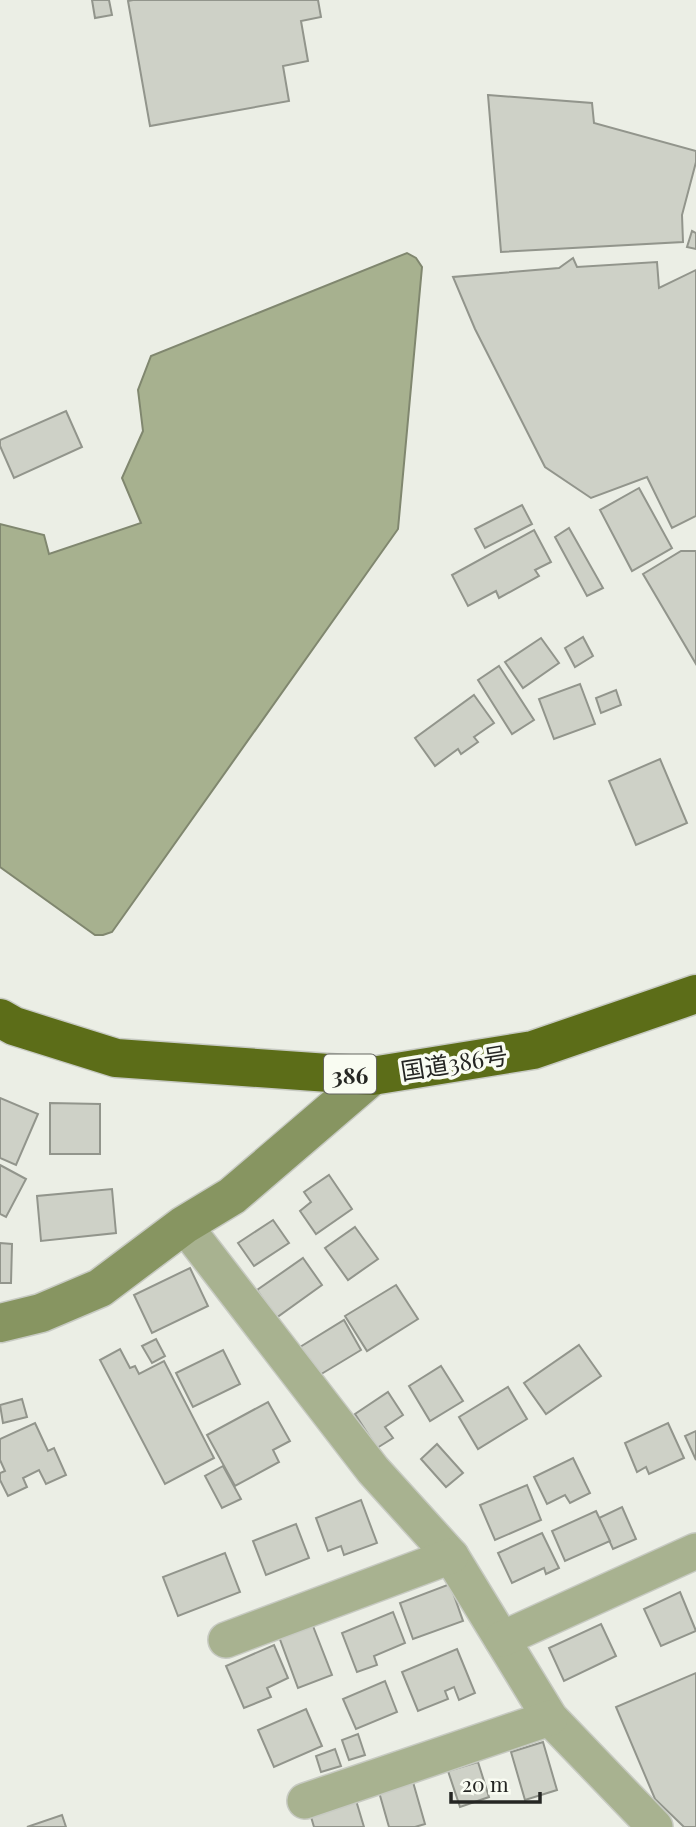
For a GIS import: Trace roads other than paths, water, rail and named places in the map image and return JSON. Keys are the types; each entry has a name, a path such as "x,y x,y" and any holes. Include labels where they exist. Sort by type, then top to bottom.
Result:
{"highway":[{"name":"国道386号","path":"0,1018 14,1026 116,1058 372,1076 533,1050 696,994"}],"street":[{"path":"0,1323 41,1313 100,1288 184,1225 232,1196 372,1076"},
{"path":"184,1225 373,1470 451,1556 551,1718 655,1827"},
{"path":"502,1640 696,1551"},
{"path":"226,1640 451,1556"},
{"path":"305,1801 551,1718"}]}
